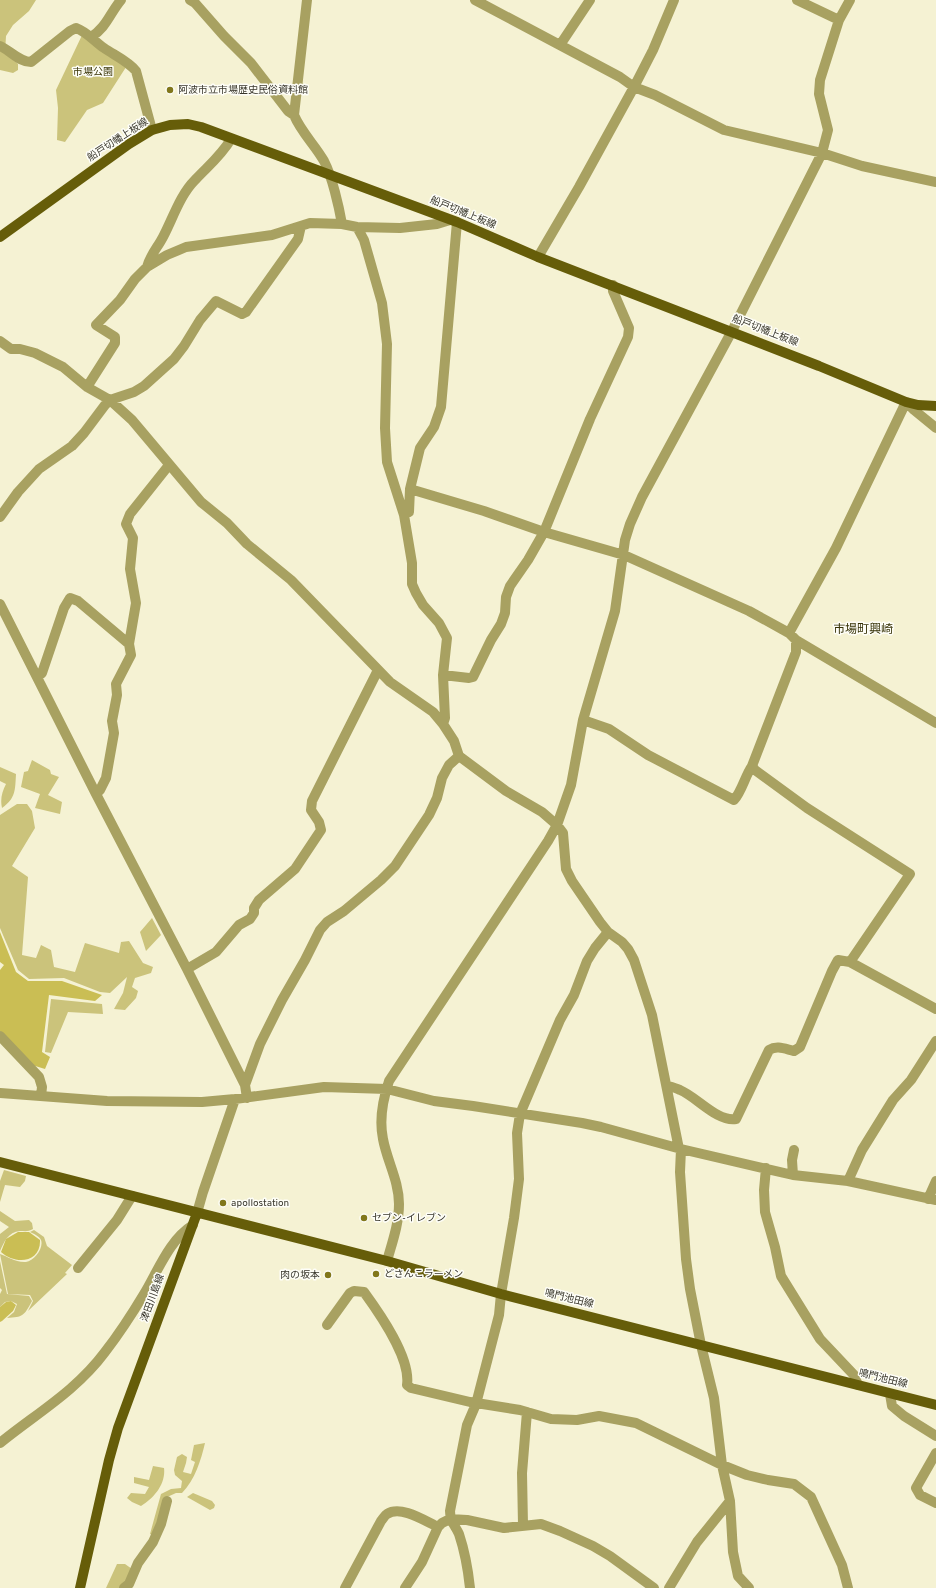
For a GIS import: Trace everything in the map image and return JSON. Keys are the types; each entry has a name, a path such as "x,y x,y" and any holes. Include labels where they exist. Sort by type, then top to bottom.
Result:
{"main road":[{"name":"船戸切幡上板線","path":"0,237 152,130 188,124 201,127 454,221 538,257 732,331 906,402 918,405 936,406"},
{"path":"0,1162 196,1213"},
{"name":"鳴門池田線","path":"196,1213 387,1261 501,1294 890,1394 936,1404"},
{"name":"津田川島線","path":"80,1588 109,1460 118,1428 196,1213"}],"street":[{"path":"91,37 104,27 122,0"},
{"path":"190,0 195,3 224,36 251,63 288,111 294,115"},
{"path":"307,0 294,115 297,122 325,163 330,176 342,224"},
{"path":"475,0 620,77 634,87 655,95 724,130 822,153 862,166 936,182"},
{"path":"560,45 590,0"},
{"path":"538,257 579,187 654,50 674,0"},
{"path":"798,0 839,20"},
{"path":"387,1261 397,1222 399,1204 396,1180 383,1139 381,1120 387,1089 394,1074 548,841 557,825 571,785 583,720 613,617 630,524 642,497 732,331 822,153 828,130 819,94 820,80 839,20 850,0"},
{"path":"0,46 24,62 31,62 70,31 76,28 84,31 132,66 136,71 152,130"},
{"path":"147,267 149,259 162,238 187,190 194,180 214,163 232,139"},
{"path":"87,387 115,343 115,337 96,324 120,300 135,279 147,267 167,255 186,247 272,235 316,223 342,224 357,227 400,228 454,221 441,407 434,427 420,448 410,489 409,512 404,515"},
{"path":"0,517 18,492 39,469 72,446 110,400 134,392 144,386 174,359 200,320 216,301 242,314 246,312 298,239 301,226"},
{"path":"357,227 364,240 382,303 387,344 385,428 387,462 404,515 412,563 412,584 423,605 439,623 447,638 443,675 445,718 443,724"},
{"path":"443,675 469,678 474,677 490,640 501,624 505,613 506,597 510,586 528,560 544,532 590,419 628,337 629,328 613,291 613,285"},
{"path":"0,341 10,349 20,349 35,353 63,367 87,387 110,400 132,420 201,502 227,523 247,544 291,580 390,682 433,712 454,741 459,756 506,791 542,812 557,825 562,833 566,869 576,887 608,932 625,946 634,960 652,1015 680,1149 680,1172 686,1259 701,1345 714,1398 722,1465 730,1501 733,1552 738,1576 749,1588"},
{"path":"583,720 609,729 648,754 734,800 752,766 796,652 793,637 906,402 936,428"},
{"path":"96,794 100,790 106,778 114,733 112,721 117,695 116,684 131,655 129,644 136,603 130,570 133,538 126,524 130,514 169,465"},
{"path":"410,489 484,511 544,532 624,555 749,611 936,723"},
{"path":"37,677 42,673 64,608 70,598 78,601 129,644"},
{"path":"0,604 187,969 245,1085 247,1098"},
{"path":"187,969 216,952 239,925 250,919 254,913 254,908 260,900 296,869 302,860 321,830 319,822 311,810 312,800 378,670"},
{"path":"245,1085 260,1044 320,930 327,922 344,912 395,866 429,815 437,798 442,778 449,765 459,756"},
{"path":"752,766 755,770 807,808 910,874 850,962"},
{"path":"470,1588 467,1563 458,1532 450,1519 450,1511 467,1425 476,1404 499,1315 518,1187 517,1132 520,1114 551,1039 574,995 587,961 608,932"},
{"path":"668,1086 680,1090 714,1113 730,1120 736,1119 769,1050 773,1047 778,1047 794,1051 800,1047 838,960 850,962 936,1009"},
{"path":"0,1036 39,1077 42,1087 41,1096"},
{"path":"848,1181 862,1150 894,1100 911,1080 936,1041"},
{"path":"0,1093 107,1101 202,1102 235,1100 324,1087 387,1089 434,1101 601,1127 680,1149 793,1175 848,1181 932,1200 936,1181"},
{"path":"196,1213 235,1100"},
{"path":"793,1175 792,1160 794,1150"},
{"path":"766,1168 764,1190 766,1212 781,1276 820,1339 854,1375 858,1385"},
{"path":"78,1268 117,1220 132,1196"},
{"path":"0,1443 68,1392 86,1375 105,1352 139,1302 172,1247 192,1225"},
{"path":"327,1324 350,1293 354,1291 364,1292 393,1334 408,1376 407,1385 411,1388 476,1404 527,1412 551,1419 577,1420 599,1416 636,1424 722,1465 747,1475 794,1484 810,1497 839,1558 848,1588"},
{"path":"890,1394 892,1406 904,1416 936,1436"},
{"path":"523,1525 522,1473 525,1418 527,1412"},
{"path":"936,1453 916,1488 920,1495 936,1503"},
{"path":"124,1588 128,1584 138,1563 153,1542 161,1524 167,1501"},
{"path":"669,1588 697,1542 730,1501"},
{"path":"345,1588 381,1521 387,1514 399,1511 418,1517 438,1527"},
{"path":"406,1588 422,1562 438,1527 450,1519 467,1520 504,1528 541,1524 593,1546 610,1556 654,1588"}],"green space":[{"path":"0,0 36,0 29,11 13,25 6,36 5,53 18,64 18,70 13,73 0,70"},
{"name":"市場公園","path":"84,31 128,64 103,103 87,110 65,142 57,140 58,108 56,90"},
{"path":"32,760 50,770 51,774 59,777 48,795 62,802 60,814 35,808 40,794 21,787 24,772 28,771"},
{"path":"0,767 16,774 14,793 10,801 2,808 1,802 3,790 6,784 0,781"},
{"path":"17,804 27,804 32,811 35,828 12,866 28,877 22,955 36,958 41,945 51,950 54,967 75,972 85,943 119,953 121,942 129,941 143,963 153,967 151,973 135,978 132,987 138,991 136,998 125,1010 114,1009 123,993 127,977 110,993 100,992 64,978 29,979 18,970 0,928 0,815"},
{"path":"152,918 161,935 146,951 140,932"},
{"path":"51,999 102,1004 103,1014 68,1012 51,1053 45,1052"},
{"path":"4,1170 26,1176 25,1181 20,1187 5,1185 0,1202 0,1181"},
{"path":"0,1211 15,1221 29,1220 32,1223 33,1229 12,1233 9,1235 0,1251 0,1234 9,1227 0,1221"},
{"path":"34,1230 44,1237 47,1246 72,1265 65,1273 67,1274 28,1311 33,1301 30,1295 8,1294 0,1254 22,1262 29,1261 35,1257 40,1250 42,1243 39,1237 30,1232"},
{"path":"0,1261 7,1294 29,1296 32,1301 25,1313 17,1317 7,1318 14,1312 17,1304 11,1301 5,1302 0,1307 0,1294 2,1290 0,1288"},
{"path":"205,1443 191,1482 182,1493 176,1493 165,1498 153,1535 150,1534 161,1494 171,1489 181,1488 182,1481 175,1475 174,1470 177,1457 182,1454 187,1457 183,1472 191,1474 195,1462 191,1460 194,1445"},
{"path":"153,1466 164,1468 163,1480 155,1495 141,1506 127,1498 131,1493 145,1494 149,1487 134,1483 134,1477 149,1480"},
{"path":"193,1493 212,1501 215,1505 214,1508 210,1510 187,1497"},
{"path":"117,1564 125,1564 132,1569 121,1588 106,1588"}],"shaded area":[{"path":"0,932 16,972 28,981 62,981 102,995 95,1001 49,995 42,1052 50,1057 45,1069 32,1065 0,1031 0,970 4,965 0,962"},
{"path":"18,1232 29,1232 40,1240 39,1248 36,1253 26,1260 13,1259 1,1252 6,1239"},
{"path":"11,1301 16,1305 13,1311 0,1322 0,1307 6,1302"}],"place":[{"name":"阿波市立市場歴史民俗資料館","path":"170,90"},
{"name":"apollostation","path":"223,1203"},
{"name":"セブン-イレブン","path":"364,1218"},
{"name":"どさんこラーメン","path":"376,1274"},
{"name":"肉の坂本","path":"328,1275"}],"district":[{"name":"市場町興崎","path":"863,630"}]}
